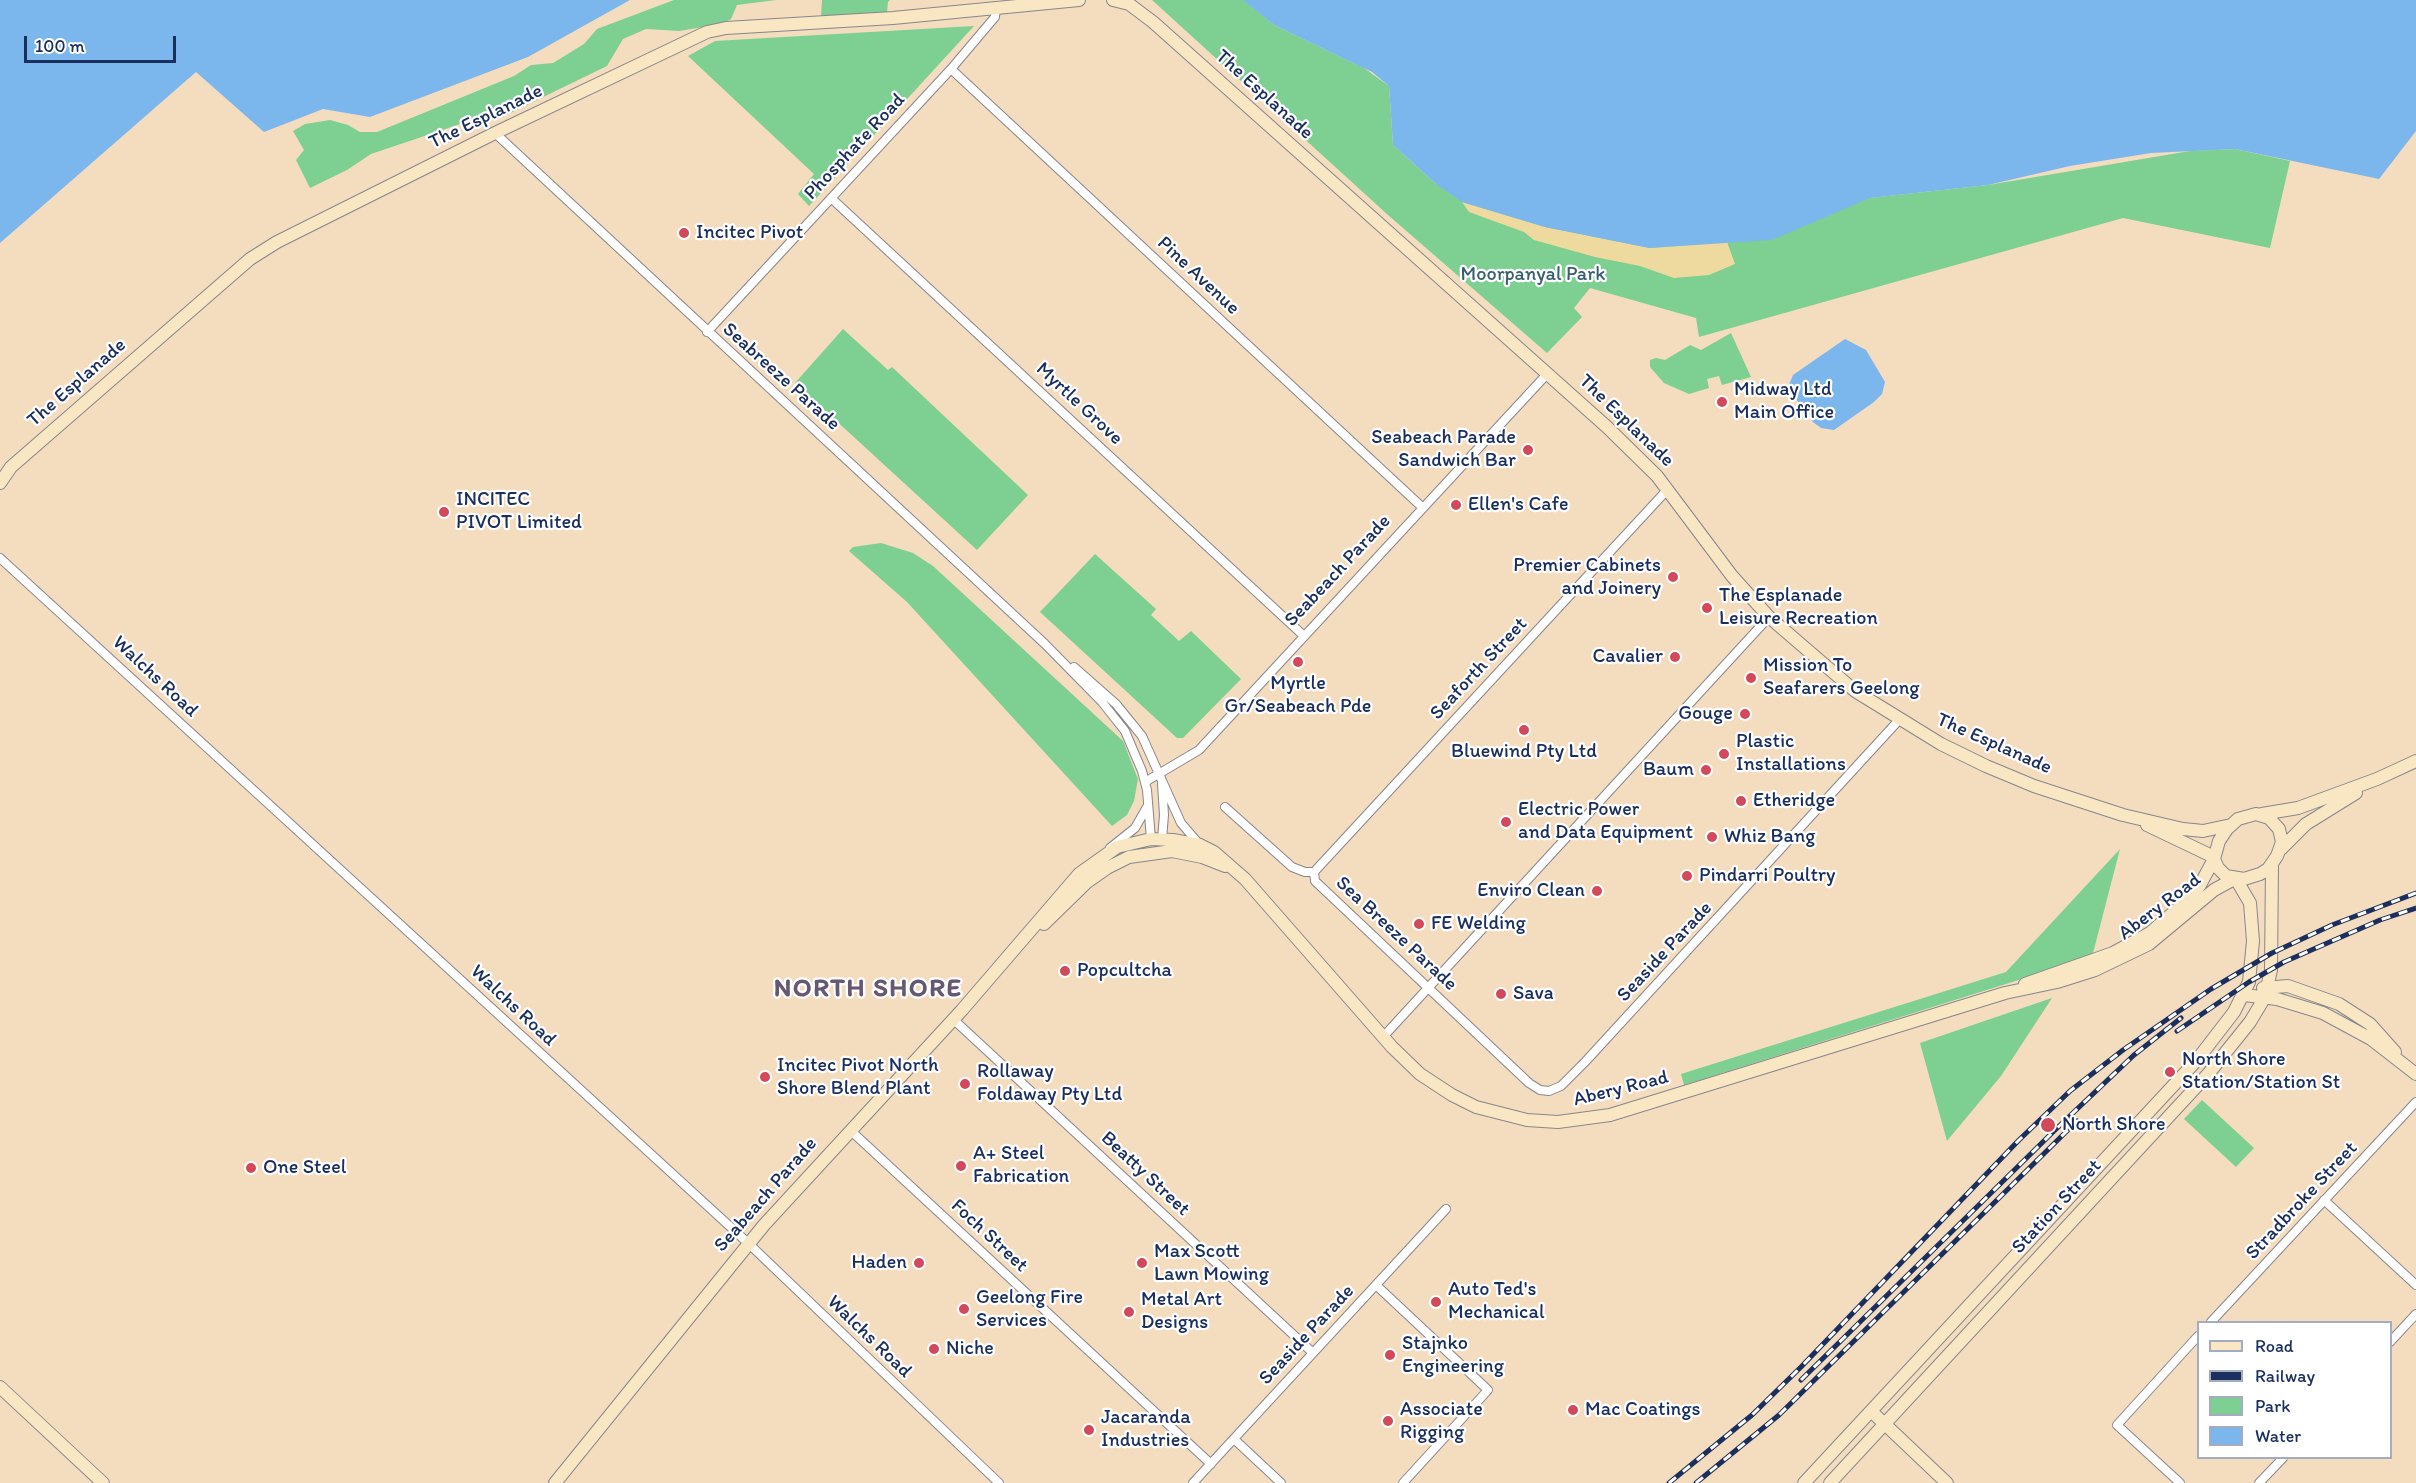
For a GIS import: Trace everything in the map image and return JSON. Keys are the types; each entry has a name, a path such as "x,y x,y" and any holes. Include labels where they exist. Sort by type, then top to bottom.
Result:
{"main road":[{"name":"The Esplanade","path":"0,483 11,467 250,259 277,242 707,32 726,28 1079,0"},
{"name":"The Esplanade","path":"1113,0 1130,4 1153,22 1628,446 1668,489 1732,576 1769,617 1828,671 1899,720 1986,766 2034,786 2135,819 2195,831 2231,825"},
{"path":"2377,779 2306,824 2281,849 2272,865 2260,874 2235,879 2222,873 2214,858 2224,833 2231,825 2247,815 2298,808 2377,779 2416,761"},
{"path":"2262,814 2272,820 2279,829 2281,849"},
{"name":"The Esplanade","path":"2135,819 2214,858"},
{"name":"Seabeach Parade","path":"555,1483 748,1243 1020,944 1064,889 1096,859 1117,847 1157,839"},
{"path":"1156,852 1157,839"},
{"name":"Abery Road","path":"1157,839 1200,845 1223,858 1245,879 1383,1037 1420,1074 1463,1101 1490,1111 1527,1120 1573,1122 1623,1112 2005,993 2056,972 2113,953 2150,933 2190,898 2203,880 2214,858"},
{"name":"Seabeach Parade","path":"1020,944 1087,882 1125,859 1156,852 1181,852 1228,867 1245,879"},
{"name":"Station Street","path":"1830,1483 2209,1073 2250,1022 2266,992 2272,961 2272,865"},
{"name":"Abery Road","path":"2005,993 2057,982 2128,957 2159,937 2214,890 2235,879"},
{"name":"Station Street","path":"1804,1483 2197,1060 2244,995 2250,972 2253,917 2250,903 2235,879"},
{"path":"2244,995 2288,986 2338,1004 2379,1033 2400,1060 2416,1074"},
{"path":"0,1387 103,1483"},
{"path":"1871,1411 1947,1483"}],"street":[{"name":"Phosphate Road","path":"707,332 951,69 995,17 996,8"},
{"name":"Pine Avenue","path":"951,69 1423,508"},
{"name":"Seabreeze Parade","path":"495,134 1045,644 1118,721 1130,740 1145,782 1157,839"},
{"name":"Myrtle Grove","path":"831,198 1305,636"},
{"name":"Seabeach Parade","path":"1145,782 1199,750 1548,373"},
{"name":"Seaforth Street","path":"1314,872 1668,489"},
{"name":"Walchs Road","path":"0,558 748,1243 999,1483"},
{"path":"1383,1037 1769,617"},
{"name":"Seabreeze Parade","path":"1045,644 1101,689 1127,716 1142,736 1181,823 1200,845"},
{"name":"Seaside Parade","path":"1545,1091 1556,1089 1574,1074 1899,720"},
{"name":"Seabreeze Parade","path":"1157,839 1164,815 1161,774"},
{"path":"1096,859 1135,828 1144,814 1148,800"},
{"name":"Sea Breeze Parade","path":"1225,807 1292,867 1305,872 1314,872 1315,881 1529,1083 1545,1091"},
{"name":"Beatty Street","path":"953,1019 1313,1353"},
{"name":"Stradbroke Street","path":"2213,1321 2416,1102"},
{"name":"Foch Street","path":"850,1130 1211,1464"},
{"path":"2324,1200 2416,1285"},
{"name":"Seaside Parade","path":"1193,1483 1446,1209"},
{"path":"1376,1285 1488,1390 1404,1483"},
{"path":"2392,1341 2416,1314"},
{"path":"2180,1483 2117,1425 2197,1338"},
{"path":"1234,1439 1281,1483"},
{"path":"2259,1483 2282,1459"}],"green space":[{"path":"674,0 776,0 737,5 731,19 722,24 679,31 646,29 623,39 607,66 500,118 478,118 371,154 347,170 310,188 296,160 304,150 293,131 305,124 330,120 348,125 360,132 377,132 514,76 531,65 553,63 584,44 597,29"},
{"path":"822,0 890,0 887,12 821,17"},
{"name":"Moorpanyal Park","path":"1152,0 1244,0 1274,25 1364,68 1389,86 1393,145 1436,184 1869,198 1988,185 2190,151 2235,149 2290,161 2270,248 2123,218 1699,337 1696,318 1590,288 1574,308 1582,317 1547,353 1388,215"},
{"path":"974,26 809,206 798,194 814,174 688,56 715,41"},
{"path":"843,329 888,370 892,367 1028,495 977,550 795,383"},
{"path":"1731,333 1751,377 1722,385 1719,376 1707,379 1709,388 1689,394 1664,383 1650,367 1650,360 1656,358 1665,360 1690,345 1701,350"},
{"path":"881,543 913,553 933,566 1123,741 1138,779 1134,801 1127,815 1112,826 907,602 849,551 853,547"},
{"path":"1095,554 1156,609 1151,615 1179,641 1191,631 1241,679 1183,738 1177,738 1040,612"},
{"path":"2120,849 2092,957 1684,1085 1681,1074 2006,972"},
{"path":"2052,998 2001,1076 1947,1141 1920,1043"},
{"path":"2202,1100 2254,1148 2236,1167 2184,1119"}],"sand":[{"path":"1462,202 1545,227 1651,248 1727,242 1735,264 1709,275 1674,278 1640,266 1595,257 1534,240 1524,232 1469,212"}],"water":[{"path":"0,0 630,0 528,57 370,117 323,109 264,132 196,72 0,243"},
{"path":"1243,0 2416,0 2416,131 2379,179 2235,149 2151,153 2070,166 1988,185 1870,198 1772,240 1649,248 1545,227 1462,202 1436,184 1393,145 1389,86 1372,72 1274,25"},
{"path":"1845,339 1866,350 1885,382 1882,394 1834,430 1821,428 1813,422 1791,392 1789,385 1793,375"}],"railway":[{"path":"1669,1483 1752,1415 2019,1140 2070,1091 2123,1050 2211,989 2272,953 2332,925 2416,893"},
{"path":"2177,1031 2249,982 2284,962 2380,920 2416,908"},
{"path":"1801,1380 2055,1130 2134,1055 2181,1018"},
{"path":"1696,1483 1779,1415 2077,1121"}],"place":[{"name":"Incitec Pivot","path":"684,233"},
{"name":"Midway Ltd Main Office","path":"1722,402"},
{"name":"Seabeach Parade Sandwich Bar","path":"1528,450"},
{"name":"Ellen's Cafe","path":"1456,505"},
{"name":"INCITEC PIVOT Limited","path":"444,512"},
{"name":"Premier Cabinets and Joinery","path":"1673,577"},
{"name":"The Esplanade Leisure Recreation","path":"1707,608"},
{"name":"Cavalier","path":"1675,657"},
{"name":"Myrtle Gr/Seabeach Pde","path":"1298,662"},
{"name":"Mission To Seafarers Geelong","path":"1751,678"},
{"name":"Gouge","path":"1745,714"},
{"name":"Bluewind Pty Ltd","path":"1524,730"},
{"name":"Plastic Installations","path":"1724,754"},
{"name":"Baum","path":"1706,770"},
{"name":"Etheridge","path":"1741,801"},
{"name":"Electric Power and Data Equipment","path":"1506,822"},
{"name":"Whiz Bang","path":"1712,837"},
{"name":"Pindarri Poultry","path":"1687,876"},
{"name":"Enviro Clean","path":"1597,891"},
{"name":"FE Welding","path":"1419,924"},
{"name":"Popcultcha","path":"1065,971"},
{"name":"Sava","path":"1501,994"},
{"name":"North Shore Station/Station St","path":"2170,1072"},
{"name":"Incitec Pivot North Shore Blend Plant","path":"765,1077"},
{"name":"Rollaway Foldaway Pty Ltd","path":"965,1084"},
{"name":"North Shore","path":"2048,1125"},
{"name":"A+ Steel Fabrication","path":"961,1166"},
{"name":"One Steel","path":"251,1168"},
{"name":"Haden","path":"919,1263"},
{"name":"Max Scott Lawn Mowing","path":"1142,1263"},
{"name":"Auto Ted's Mechanical","path":"1436,1302"},
{"name":"Geelong Fire Services","path":"964,1309"},
{"name":"Metal Art Designs","path":"1129,1312"},
{"name":"Niche","path":"934,1349"},
{"name":"Stajnko Engineering","path":"1390,1355"},
{"name":"Mac Coatings","path":"1573,1410"},
{"name":"Associate Rigging","path":"1388,1421"},
{"name":"Jacaranda Industries","path":"1089,1430"}],"district":[{"name":"NORTH SHORE","path":"868,989"}]}
